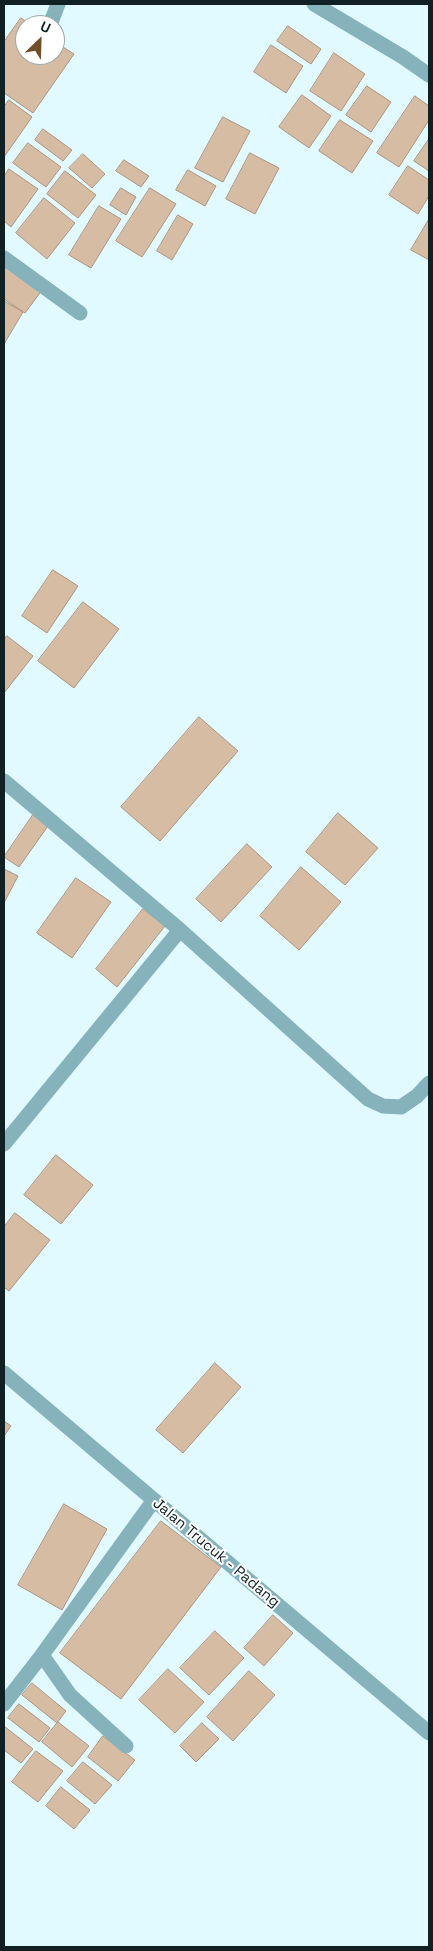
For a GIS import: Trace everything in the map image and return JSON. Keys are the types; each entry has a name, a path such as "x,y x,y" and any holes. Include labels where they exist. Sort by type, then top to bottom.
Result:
{"street":[{"path":"314,4 403,57 429,75"},
{"path":"4,258 80,313"},
{"path":"4,781 180,930 368,1099 383,1106 401,1107 429,1083"},
{"path":"4,1144 180,930"},
{"name":"Jalan Trucuk - Padang","path":"4,1372 429,1733"},
{"path":"4,1704 42,1655 154,1500"},
{"path":"42,1655 70,1695 126,1746"}],"building":[{"path":"15,26 15,65 65,65 65,48 74,54 33,113 4,93 4,42"},
{"path":"288,26 321,49 311,64 277,41"},
{"path":"271,45 303,66 286,93 254,72"},
{"path":"334,53 365,74 341,111 310,91"},
{"path":"367,86 391,102 371,132 346,115"},
{"path":"302,95 331,116 309,148 279,127"},
{"path":"415,96 429,106 429,120 399,167 377,153"},
{"path":"9,100 32,117 4,157 4,107"},
{"path":"223,117 250,131 223,182 195,168"},
{"path":"340,120 373,141 352,173 319,151"},
{"path":"43,129 72,150 63,161 35,140"},
{"path":"429,139 429,171 414,161"},
{"path":"28,143 61,167 46,187 13,163"},
{"path":"250,153 279,168 255,214 226,199"},
{"path":"83,154 105,174 92,188 69,168"},
{"path":"124,160 149,176 141,187 116,171"},
{"path":"408,166 429,180 429,196 418,214 389,195"},
{"path":"9,169 38,189 11,227 4,221 4,177"},
{"path":"188,170 216,186 205,206 176,190"},
{"path":"65,171 96,195 78,218 47,194"},
{"path":"121,188 136,197 126,215 110,205"},
{"path":"150,188 176,204 142,257 116,241"},
{"path":"44,198 75,223 47,259 16,233"},
{"path":"99,206 121,219 91,268 69,255"},
{"path":"178,215 193,224 172,260 157,251"},
{"path":"429,219 429,260 411,250"},
{"path":"4,262 43,289 25,313 4,299"},
{"path":"4,301 23,312 4,344"},
{"path":"53,570 78,586 47,633 22,616"},
{"path":"83,602 119,629 74,688 38,661"},
{"path":"7,636 33,656 4,693 4,640"},
{"path":"199,717 238,751 160,841 121,807"},
{"path":"338,813 378,848 345,885 306,852"},
{"path":"33,815 48,826 19,867 4,857"},
{"path":"247,844 272,867 221,922 196,899"},
{"path":"301,867 341,902 299,950 260,916"},
{"path":"4,869 18,876 4,903"},
{"path":"76,878 111,902 72,958 37,933"},
{"path":"143,909 165,926 117,987 96,969"},
{"path":"56,1155 93,1185 61,1224 24,1195"},
{"path":"15,1213 50,1240 9,1291 4,1287 4,1227"},
{"path":"215,1363 241,1387 183,1453 156,1430"},
{"path":"4,1421 11,1426 4,1436"},
{"path":"64,1504 107,1529 62,1610 18,1585"},
{"path":"161,1521 221,1567 121,1699 60,1653"},
{"path":"273,1615 293,1633 264,1666 244,1648"},
{"path":"215,1631 244,1658 209,1695 180,1668"},
{"path":"168,1669 204,1702 175,1733 139,1700"},
{"path":"249,1671 275,1695 233,1741 207,1717"},
{"path":"32,1683 66,1711 57,1723 22,1695"},
{"path":"19,1704 50,1728 39,1742 8,1718"},
{"path":"58,1722 89,1746 72,1767 42,1742"},
{"path":"202,1723 219,1739 196,1762 180,1746"},
{"path":"4,1726 33,1749 21,1763 4,1750"},
{"path":"103,1736 135,1760 118,1781 88,1757"},
{"path":"36,1751 63,1771 38,1802 12,1782"},
{"path":"83,1762 112,1785 95,1804 67,1781"},
{"path":"61,1787 90,1810 74,1829 46,1806"}]}
